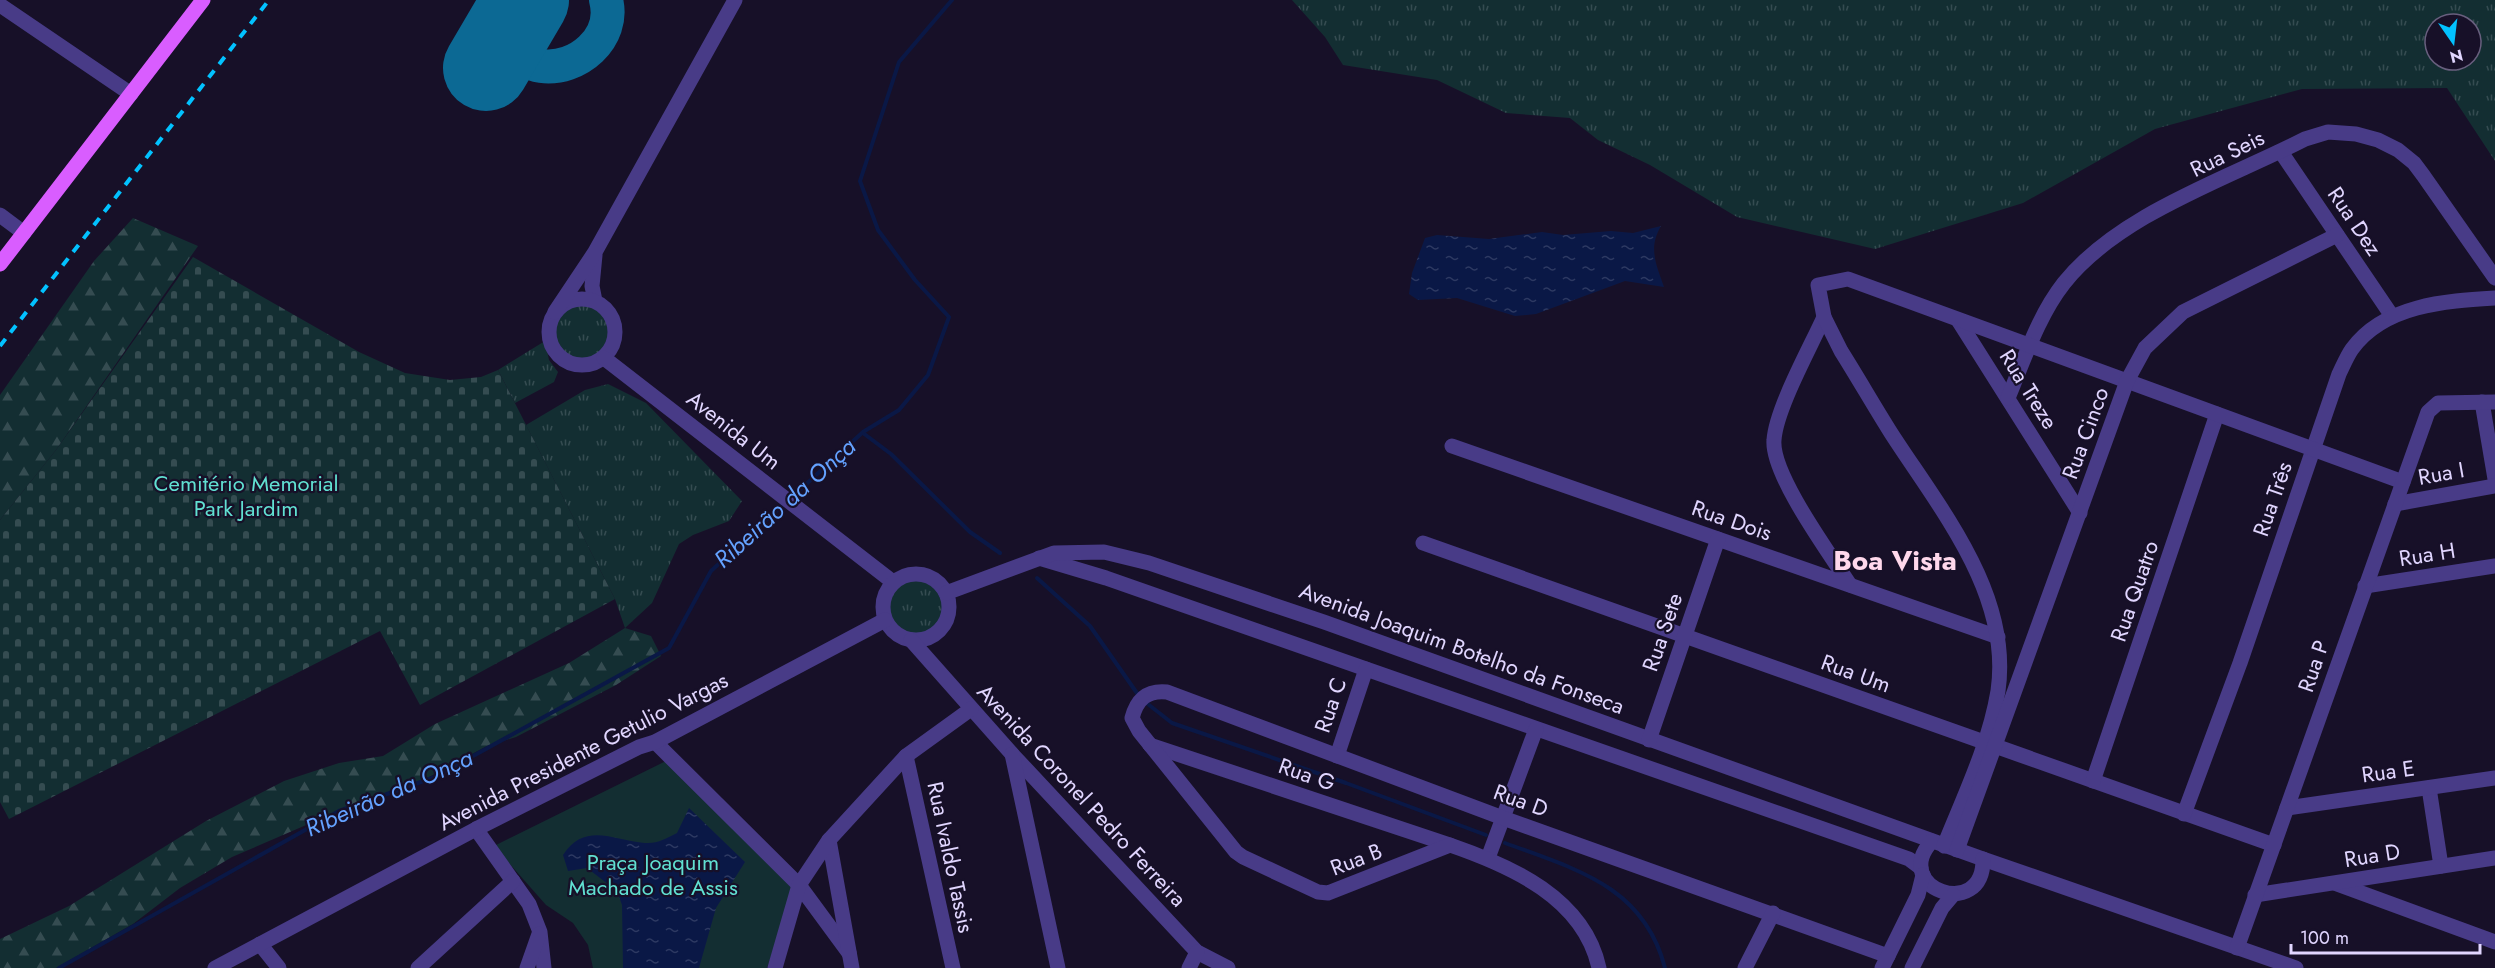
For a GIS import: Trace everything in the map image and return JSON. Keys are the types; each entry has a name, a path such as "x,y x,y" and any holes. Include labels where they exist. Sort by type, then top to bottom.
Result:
{"main road":[{"path":"0,264 203,0"}],"street":[{"path":"555,312 574,300 595,301 606,309 613,321 615,334 612,347 604,358 584,366 563,360 550,343 548,332 555,312 595,252 735,0"},
{"path":"0,5 131,94"},
{"name":"Rua Seis","path":"2008,398 2030,346 2063,284 2106,242 2145,217 2305,139 2328,132 2356,134 2378,140 2398,150 2414,162 2495,278"},
{"name":"Rua Dez","path":"2281,152 2392,316"},
{"path":"0,215 24,233"},
{"name":"Rua Cinco","path":"1990,745 2080,513 2127,381 2145,348 2183,312 2337,235"},
{"path":"595,252 592,275 595,301"},
{"path":"1944,846 1990,745 1998,690 1998,637 1987,597 1966,551 1860,382 1824,317 1818,285 1848,279 2403,482"},
{"name":"Rua Três","path":"2184,814 2240,663 2339,374 2352,349 2373,328 2392,316 2413,308 2495,298"},
{"path":"1824,317 1788,395 1777,426 1774,448 1778,468 1850,585"},
{"name":"Rua Treze","path":"1958,320 2080,513"},
{"name":"Avenida Um","path":"604,358 893,582"},
{"path":"2488,402 2495,479"},
{"name":"Rua P","path":"2237,948 2428,411 2438,404 2488,402"},
{"name":"Rua Quatro","path":"2093,781 2217,414"},
{"name":"Rua Dois","path":"1452,446 1998,637"},
{"name":"Rua I","path":"2395,504 2495,486"},
{"name":"Rua Sete","path":"1649,740 1718,539"},
{"name":"Rua Um","path":"1423,543 2274,845"},
{"name":"Avenida Joaquim Botelho da Fonseca","path":"946,593 1054,553 1104,552 1149,563 1324,622 1944,846"},
{"path":"1039,558 1106,578 1910,859 1938,891 1953,895 1967,891 1978,881 1983,860"},
{"name":"Rua H","path":"2365,586 2495,566"},
{"path":"912,573 932,578 946,593 948,613 945,622 931,636 912,640 900,636 885,620 883,600 893,582 912,573"},
{"name":"Avenida Presidente Getulio Vargas","path":"214,968 476,829 639,747 656,742 885,620"},
{"name":"Avenida Coronel Pedro Ferreira","path":"912,640 1012,754 1197,952 1228,968"},
{"name":"Rua C","path":"1337,756 1366,669"},
{"name":"Rua D","path":"1140,699 1154,691 1167,693 1503,818 1773,913 1885,962"},
{"name":"Rua B","path":"1140,699 1132,718 1150,745 1243,857 1318,892 1328,893 1450,846"},
{"path":"776,968 799,885 829,840 906,756 971,709"},
{"path":"1488,858 1536,729"},
{"path":"656,742 799,885 851,961"},
{"name":"Rua G","path":"1150,745 1450,846"},
{"path":"1012,754 1058,968"},
{"name":"Rua Ivaldo Tassis","path":"906,756 953,968"},
{"name":"Rua E","path":"2287,808 2495,778"},
{"path":"2428,788 2441,866"},
{"path":"476,829 529,904 540,932 544,968"},
{"path":"829,840 851,961"},
{"path":"1450,846 1488,858 1531,879 1578,922 1596,954 1599,968"},
{"path":"1885,962 1918,895 1923,853 1944,846 2296,968"},
{"name":"Rua D","path":"2255,895 2495,858"},
{"path":"418,968 513,881"},
{"path":"2336,883 2495,942"},
{"path":"1912,968 1942,908 1953,895"},
{"path":"1745,968 1773,913"},
{"path":"527,968 540,932"},
{"path":"260,944 279,968"},
{"path":"1188,968 1197,952"}],"green space":[{"path":"1292,0 2495,0 2495,161 2447,88 2302,89 2155,129 2023,203 1875,249 1737,217 1650,165 1598,140 1570,118 1506,113 1437,80 1343,65 1325,37"},
{"path":"133,218 198,246 56,450 0,520 0,395 94,261"},
{"name":"Cemitério Memorial Park Jardim","path":"193,257 359,352 405,373 450,380 481,377 498,370 615,599 420,705 380,631 9,819 0,802 0,520 56,450"},
{"path":"575,303 587,303 602,311 610,326 610,338 602,353 587,361 575,361 560,353 552,338 552,326 560,311"},
{"path":"545,341 549,360 558,372 554,382 515,403 498,370"},
{"path":"608,384 646,403 742,501 729,521 693,535 679,544 652,603 625,628 615,599 526,425 585,390"},
{"path":"914,577 930,582 938,590 943,606 938,622 930,630 914,635 898,630 890,622 885,606 890,590 898,582"},
{"path":"625,628 651,636 661,656 616,685 516,737 487,746 418,783 327,816 232,857 180,888 133,924 56,968 0,968 0,939 69,906 206,821 284,781 339,763 383,756 435,724 569,663"},
{"name":"Praça Joaquim Machado de Assis","path":"670,759 796,886 767,968 593,968 588,945 573,923 546,905 494,846"}],"water":[{"path":"1661,226 1654,249 1664,287 1625,281 1536,314 1515,316 1457,298 1418,300 1409,294 1412,273 1425,238 1437,235 1489,239 1542,232 1563,235 1611,231 1633,233"},
{"path":"689,808 745,862 716,908 699,968 623,968 622,905 617,891 587,868 568,871 563,855 581,838 591,836 654,843 677,833"}],"waterway":[{"name":"Ribeirão da Onça","path":"791,498 863,432 899,410 928,375 949,317 915,280 878,230 860,181 899,62 952,0"},
{"path":"863,433 891,454 970,532 1000,553"},
{"name":"Ribeirão da Onça","path":"59,968 339,811 435,777 669,648 711,571 785,503"},
{"path":"1037,578 1090,626 1139,696"},
{"path":"1144,701 1172,723 1346,783 1486,835"},
{"path":"1505,843 1581,872 1624,899 1641,918 1655,940 1665,968"}],"taxiway":[{"path":"501,42 535,65 555,66 568,63 591,49 599,39 608,14 606,0"}],"runway":[{"path":"486,68 526,0"}],"railway":[{"path":"0,346 269,0"}],"district":[{"name":"Boa Vista","path":"1895,560"}]}
